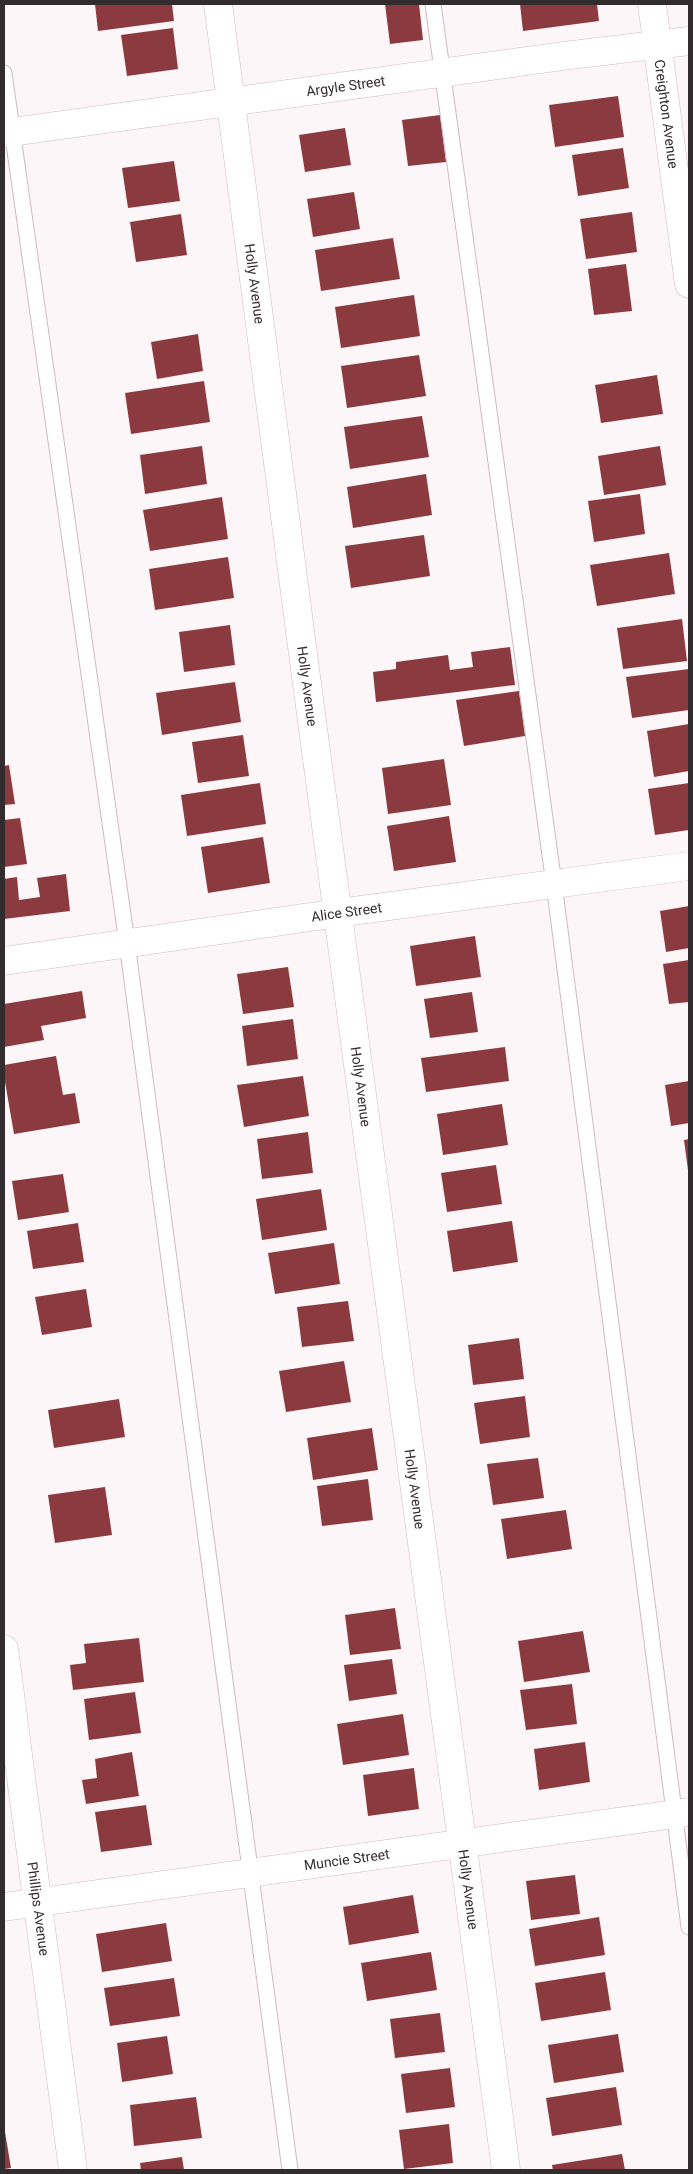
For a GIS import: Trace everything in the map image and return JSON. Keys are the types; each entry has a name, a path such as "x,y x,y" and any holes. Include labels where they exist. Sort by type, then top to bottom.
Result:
{"street":[{"name":"Holly Avenue","path":"218,4 506,2170"},
{"name":"Creighton Avenue","path":"652,4 689,284"},
{"name":"Argyle Street","path":"8,133 442,72 689,41"},
{"name":"Alice Street","path":"4,961 338,913 689,866"},
{"name":"Phillips Avenue","path":"4,1649 73,2170"},
{"name":"Muncie Street","path":"4,1907 682,1813"}],"lane":[{"path":"433,4 682,1813 689,1927"},
{"path":"4,73 8,133 127,943 290,2170"}],"building":[{"path":"95,4 172,4 174,21 98,31"},
{"path":"385,4 419,4 423,40 390,44"},
{"path":"520,4 597,4 599,21 523,31"},
{"path":"173,28 178,69 127,76 121,35"},
{"path":"618,96 624,137 555,147 549,105"},
{"path":"440,115 446,162 408,166 402,120"},
{"path":"345,128 351,165 305,172 299,135"},
{"path":"623,148 629,188 578,196 572,155"},
{"path":"174,161 180,201 128,208 122,168"},
{"path":"354,192 360,229 313,237 307,199"},
{"path":"632,212 637,252 586,259 580,219"},
{"path":"181,214 187,255 136,262 130,222"},
{"path":"393,238 400,279 321,291 315,250"},
{"path":"626,264 632,311 594,315 588,269"},
{"path":"414,295 420,336 341,348 335,307"},
{"path":"198,334 203,371 157,379 151,342"},
{"path":"419,355 426,396 347,408 341,366"},
{"path":"657,375 663,414 601,423 595,385"},
{"path":"204,381 210,422 131,434 125,393"},
{"path":"422,416 429,457 350,469 344,427"},
{"path":"202,446 207,484 145,494 140,455"},
{"path":"660,446 666,485 604,495 598,456"},
{"path":"426,474 432,515 353,528 347,487"},
{"path":"640,494 645,534 594,542 588,501"},
{"path":"222,497 228,539 150,551 143,510"},
{"path":"424,535 430,576 351,588 345,546"},
{"path":"669,553 675,594 597,606 590,565"},
{"path":"228,557 234,598 155,610 149,569"},
{"path":"682,619 687,661 623,669 617,628"},
{"path":"230,625 235,665 184,672 179,632"},
{"path":"510,647 515,685 376,702 373,672 396,669 396,662 448,655 450,670 473,667 471,652"},
{"path":"689,669 689,710 632,718 626,677"},
{"path":"235,682 241,722 162,735 156,693"},
{"path":"519,691 525,736 464,746 456,700"},
{"path":"689,724 689,771 654,777 647,731"},
{"path":"243,735 249,776 198,783 192,742"},
{"path":"444,759 451,805 388,814 382,768"},
{"path":"9,765 15,804 4,805 4,766"},
{"path":"260,783 266,824 187,836 181,795"},
{"path":"689,783 689,830 655,835 648,789"},
{"path":"449,816 456,862 394,871 387,826"},
{"path":"20,818 27,864 4,867 4,820"},
{"path":"263,837 270,883 208,893 201,847"},
{"path":"66,874 70,911 4,919 4,879 17,877 19,900 40,897 37,878"},
{"path":"689,906 689,948 666,952 660,911"},
{"path":"475,936 481,977 416,986 410,946"},
{"path":"689,960 689,1002 669,1004 663,964"},
{"path":"288,967 294,1007 243,1014 237,974"},
{"path":"82,991 86,1018 41,1026 44,1040 4,1047 4,1004"},
{"path":"472,992 478,1032 430,1038 424,999"},
{"path":"293,1019 298,1059 247,1066 242,1026"},
{"path":"505,1047 509,1081 426,1092 421,1058"},
{"path":"56,1056 63,1095 75,1093 80,1123 14,1134 4,1076 4,1065"},
{"path":"303,1076 309,1116 244,1127 237,1085"},
{"path":"689,1081 689,1123 671,1126 665,1085"},
{"path":"502,1104 508,1145 443,1155 437,1114"},
{"path":"308,1132 313,1173 262,1179 257,1139"},
{"path":"689,1139 689,1170 688,1170 684,1140"},
{"path":"496,1165 502,1204 447,1212 441,1173"},
{"path":"63,1174 69,1212 18,1220 12,1181"},
{"path":"321,1189 327,1230 262,1240 256,1199"},
{"path":"512,1221 518,1262 453,1272 447,1231"},
{"path":"78,1223 84,1262 33,1269 27,1231"},
{"path":"334,1243 340,1284 275,1294 268,1253"},
{"path":"86,1289 92,1327 42,1335 35,1297"},
{"path":"348,1301 354,1341 302,1347 297,1307"},
{"path":"519,1338 524,1379 473,1385 468,1345"},
{"path":"344,1361 351,1402 286,1412 279,1371"},
{"path":"525,1396 530,1437 480,1444 474,1403"},
{"path":"119,1399 125,1437 54,1448 48,1410"},
{"path":"372,1428 378,1470 313,1480 307,1438"},
{"path":"538,1458 544,1498 493,1505 487,1464"},
{"path":"368,1479 373,1520 322,1526 317,1486"},
{"path":"105,1487 112,1535 55,1543 48,1495"},
{"path":"566,1510 572,1549 507,1559 501,1519"},
{"path":"395,1608 401,1649 350,1655 345,1615"},
{"path":"583,1631 590,1672 524,1682 518,1641"},
{"path":"139,1638 144,1682 73,1690 70,1665 86,1663 84,1644"},
{"path":"392,1659 397,1694 349,1701 344,1665"},
{"path":"572,1684 577,1724 526,1730 520,1690"},
{"path":"135,1692 141,1733 89,1740 84,1699"},
{"path":"403,1714 409,1755 343,1765 337,1724"},
{"path":"585,1742 590,1782 539,1790 534,1749"},
{"path":"132,1752 139,1796 86,1804 82,1780 97,1778 95,1759"},
{"path":"414,1768 419,1809 368,1816 363,1775"},
{"path":"146,1805 152,1845 101,1852 95,1812"},
{"path":"575,1875 580,1914 531,1920 526,1881"},
{"path":"413,1895 419,1933 349,1945 343,1907"},
{"path":"599,1917 605,1955 535,1966 529,1929"},
{"path":"166,1923 172,1961 102,1972 96,1934"},
{"path":"431,1952 437,1990 367,2001 361,1963"},
{"path":"605,1972 611,2010 541,2021 535,1983"},
{"path":"174,1978 180,2016 110,2026 104,1988"},
{"path":"440,2013 445,2052 395,2058 390,2019"},
{"path":"618,2034 624,2072 554,2083 548,2045"},
{"path":"167,2036 173,2074 122,2082 117,2043"},
{"path":"450,2068 455,2107 406,2113 401,2074"},
{"path":"616,2087 622,2125 552,2136 546,2098"},
{"path":"196,2097 202,2138 134,2146 130,2105"},
{"path":"449,2124 453,2163 404,2169 399,2130"},
{"path":"4,2126 11,2168 4,2169"},
{"path":"622,2154 625,2170 553,2170 552,2165"},
{"path":"182,2157 184,2170 141,2170 140,2163"}]}
